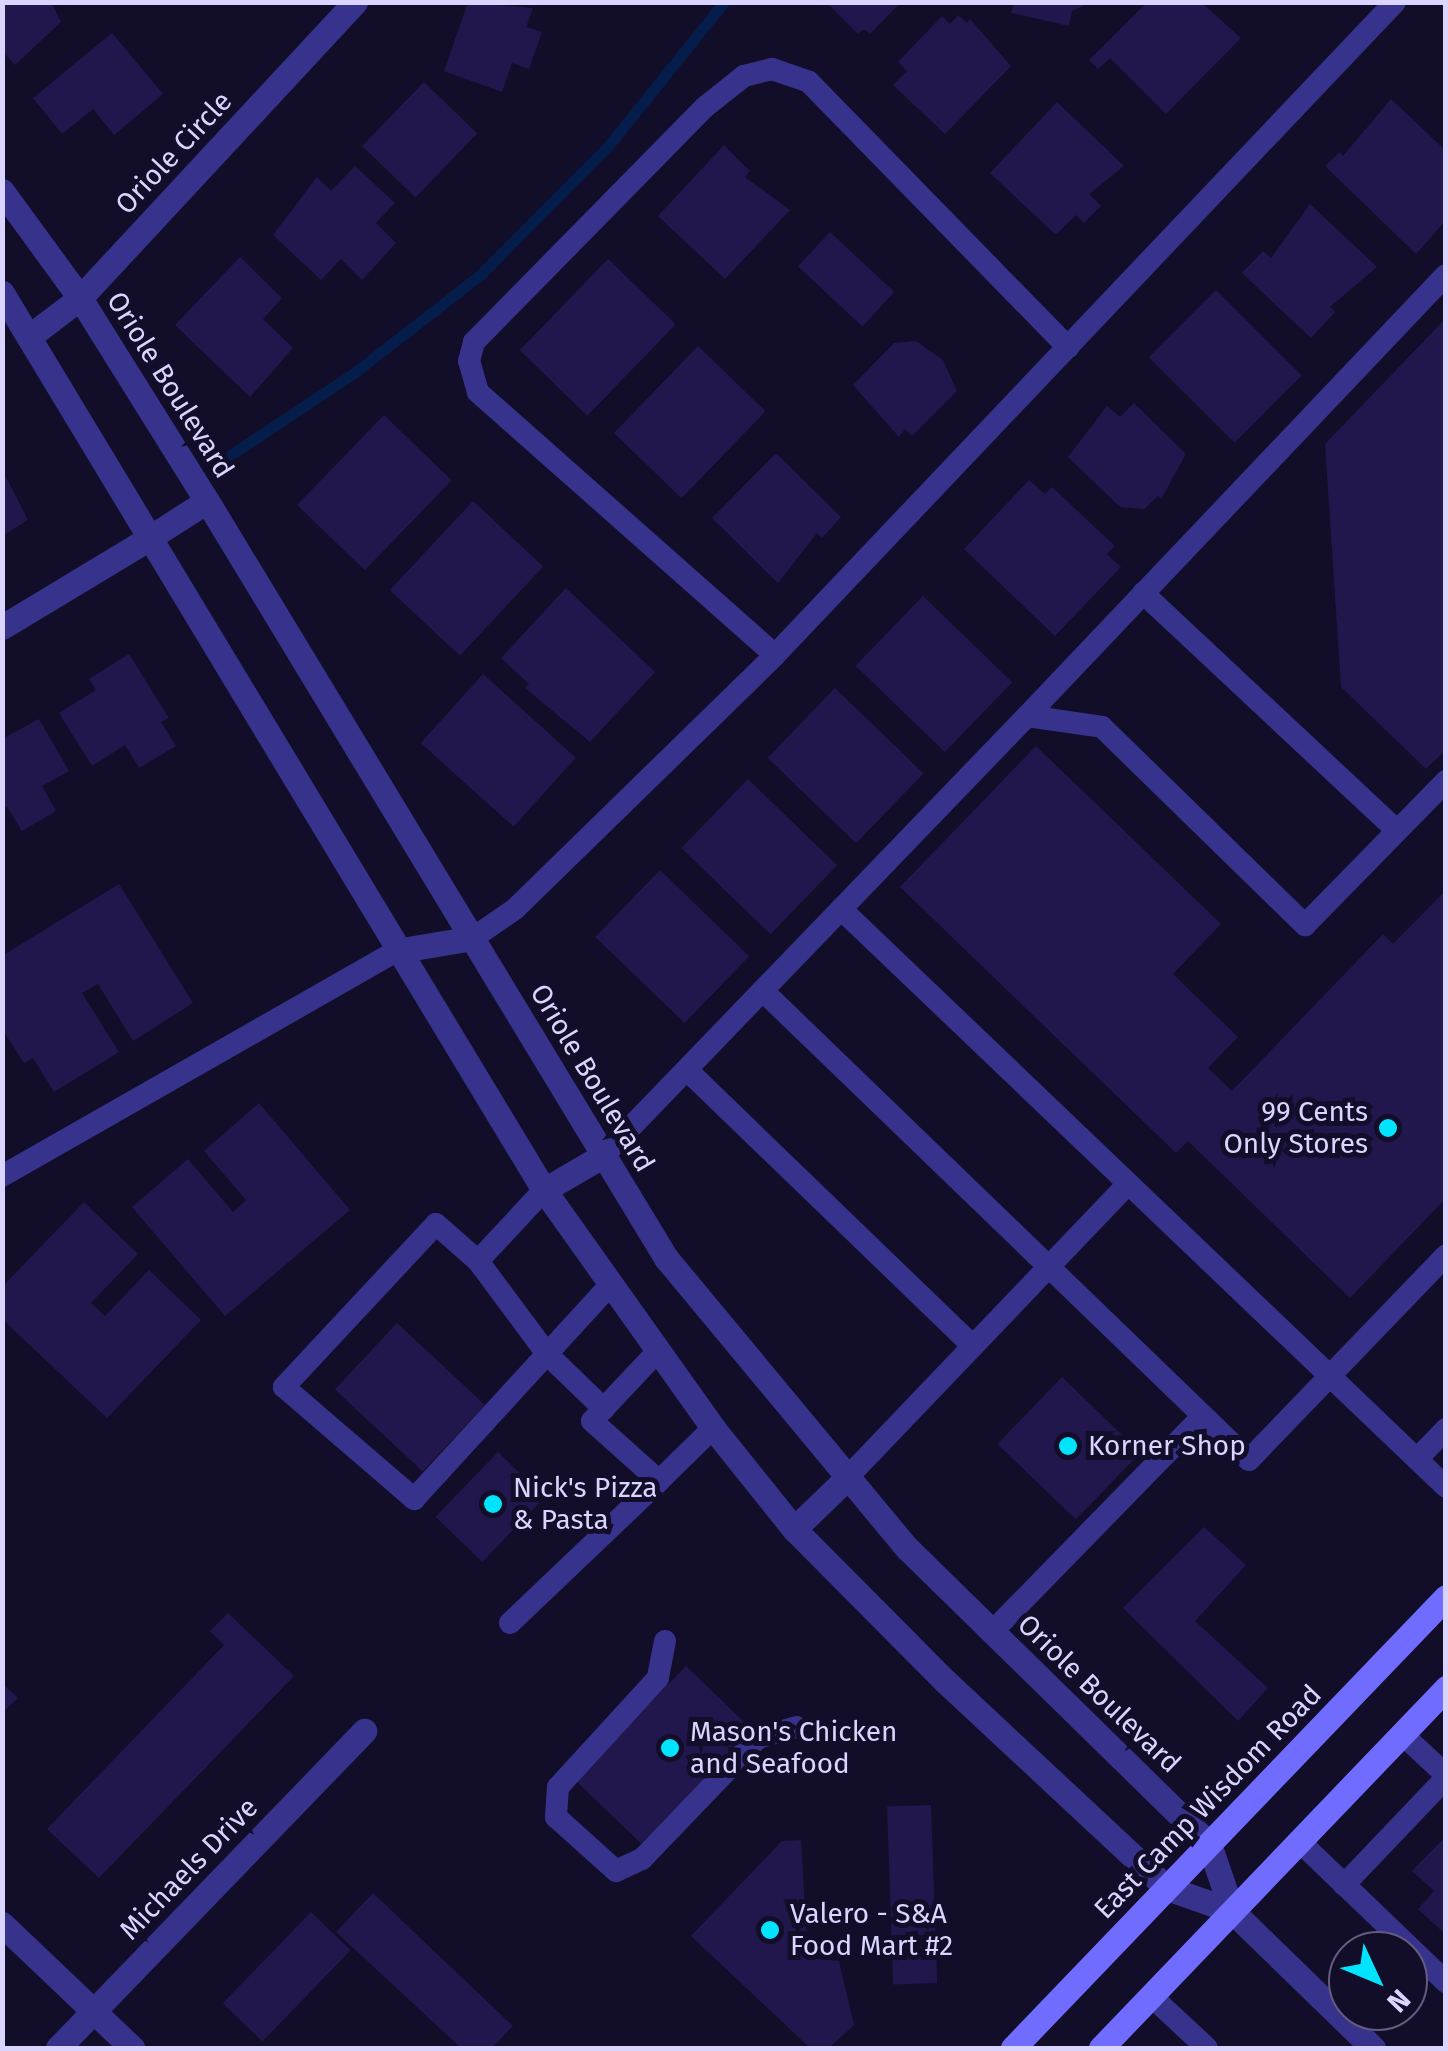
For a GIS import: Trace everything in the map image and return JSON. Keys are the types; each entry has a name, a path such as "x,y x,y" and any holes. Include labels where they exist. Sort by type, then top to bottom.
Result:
{"main road":[{"name":"East Camp Wisdom Road","path":"1013,2048 1446,1597"},
{"path":"1101,2048 1446,1688"}],"street":[{"name":"Oriole Circle","path":"30,336 80,298 355,2"},
{"name":"Oriole Boulevard","path":"2,190 80,298 698,1302 844,1480 992,1632 1209,1844 1232,1911"},
{"name":"Oriole Boulevard","path":"2,294 82,415 146,540 544,1190 656,1353 713,1428 794,1528 944,1681 1167,1888 1232,1911 1373,2048"},
{"path":"2,626 207,501"},
{"path":"396,952 472,938"},
{"path":"544,1190 604,1155"},
{"path":"794,1528 844,1480"},
{"name":"Michaels Drive","path":"58,2048 364,1730"},
{"path":"2,1924 132,2048"}],"lane":[{"path":"472,938 516,908 775,655 1395,2"},
{"path":"775,655 478,392 469,362 474,342 705,107 744,76 772,68 809,82 1068,347"},
{"path":"604,1155 1446,275"},
{"path":"1143,593 1397,830"},
{"path":"1027,716 1102,727 1305,925 1446,781"},
{"path":"841,909 1446,1487"},
{"path":"2,1176 396,952"},
{"path":"762,991 1249,1460 1446,1255"},
{"path":"686,1070 973,1346"},
{"path":"844,1480 1128,1184"},
{"path":"478,1261 544,1190"},
{"path":"604,1409 547,1354 478,1261 436,1224 284,1387 414,1499 547,1354 609,1286"},
{"path":"656,1353 592,1421 659,1481"},
{"path":"992,1632 1203,1416"},
{"path":"510,1623 713,1428"},
{"path":"1416,1459 1446,1429"},
{"path":"665,1642 658,1678 558,1786 556,1817 616,1871 642,1859 758,1738 796,1728"},
{"path":"1344,1885 1446,1777 1402,1734"},
{"path":"1299,1841 1446,1982"},
{"path":"1151,1996 1207,2048"}],"building":[{"path":"2,2 51,2 61,22 15,65 2,51"},
{"path":"468,2 533,8 526,27 542,32 529,69 512,63 502,92 444,71"},
{"path":"826,2 901,2 870,34 864,29 858,34"},
{"path":"1014,2 1091,2 1072,11 1069,26 1011,13"},
{"path":"1147,2 1201,2 1241,38 1166,114 1110,58 1098,69 1089,60"},
{"path":"958,15 967,23 970,19 1011,66 945,134 893,85 907,71 898,62 942,16 950,24"},
{"path":"112,33 163,94 114,135 93,109 62,134 33,98"},
{"path":"424,82 477,133 415,197 362,146"},
{"path":"1391,99 1446,151 1446,220 1416,254 1325,166 1340,152 1343,156"},
{"path":"1057,102 1124,166 1089,194 1101,206 1084,223 1076,215 1056,235 990,173"},
{"path":"724,145 750,171 745,177 790,210 725,279 658,216"},
{"path":"355,166 395,203 376,223 396,243 362,280 341,259 321,280 273,235 317,177 331,191"},
{"path":"1310,204 1377,267 1330,307 1335,312 1311,338 1242,273 1263,251 1271,258"},
{"path":"830,232 894,292 862,326 798,266"},
{"path":"240,257 282,298 263,319 293,348 250,397 175,325"},
{"path":"608,259 676,324 587,416 520,350"},
{"path":"1216,290 1302,376 1234,443 1149,357"},
{"path":"1446,318 1446,750 1426,769 1341,687 1325,444"},
{"path":"916,341 943,360 957,391 912,436 905,429 899,437 853,385 894,343"},
{"path":"698,346 766,411 682,498 614,433"},
{"path":"1134,403 1186,454 1161,499 1158,496 1144,509 1120,507 1068,457 1107,406 1120,417"},
{"path":"384,415 452,480 365,570 297,505"},
{"path":"776,453 841,517 822,538 817,533 778,583 712,518"},
{"path":"2,469 28,520 2,536"},
{"path":"1029,480 1045,494 1052,487 1115,546 1107,554 1121,567 1055,636 964,549"},
{"path":"473,501 543,566 460,656 390,590"},
{"path":"566,588 655,672 590,742 525,688 529,684 501,658"},
{"path":"923,596 1012,682 945,752 856,666"},
{"path":"129,654 169,718 161,722 176,746 139,768 125,745 92,766 59,713 96,690 89,679"},
{"path":"483,674 576,758 514,827 421,743"},
{"path":"835,688 923,773 856,843 768,758"},
{"path":"39,719 69,771 42,786 56,811 22,831 7,807 2,809 2,739"},
{"path":"1036,746 1221,924 1173,974 1238,1037 1208,1068 1232,1091 1383,934 1393,944 1446,890 1446,1198 1350,1298 1188,1141 1176,1153 900,887"},
{"path":"748,779 837,865 771,934 681,848"},
{"path":"660,870 749,956 685,1023 595,937"},
{"path":"119,884 193,1003 133,1041 98,984 82,993 119,1052 54,1092 33,1058 24,1063 2,1029 2,956"},
{"path":"259,1103 350,1210 225,1316 132,1207 188,1159 233,1212 246,1200 204,1151"},
{"path":"84,1202 138,1254 91,1303 105,1316 149,1270 201,1320 107,1418 2,1319 2,1287"},
{"path":"397,1323 485,1405 423,1471 335,1390"},
{"name":"Korner Shop","path":"1062,1377 1140,1453 1076,1520 997,1444"},
{"name":"Nick's Pizza & Pasta","path":"498,1452 545,1497 482,1562 435,1517"},
{"path":"1204,1527 1246,1565 1195,1621 1268,1688 1238,1721 1123,1608"},
{"path":"228,1613 294,1676 99,1878 47,1829 224,1645 210,1631"},
{"name":"Mason's Chicken and Seafood","path":"686,1666 751,1729 641,1844 576,1780"},
{"path":"2,1683 18,1698 2,1713"},
{"path":"931,1805 937,1983 893,1984 887,1807"},
{"path":"1446,1836 1446,1935 1418,1909 1434,1891 1412,1871"},
{"path":"801,1840 808,1958 839,1961 854,2025 829,2048 810,2048 691,1936 782,1841"},
{"path":"373,1893 513,2026 492,2048 461,2048 336,1932"},
{"path":"311,1912 351,1950 262,2042 223,2003"}],"waterway":[{"path":"226,458 354,373 481,274 609,145 724,2"}],"place":[{"name":"99 Cents Only Stores","path":"1388,1128"},
{"name":"Korner Shop","path":"1068,1446"},
{"name":"Nick's Pizza & Pasta","path":"493,1504"},
{"name":"Mason's Chicken and Seafood","path":"670,1748"},
{"name":"Valero - S&A Food Mart #2","path":"770,1930"}]}
